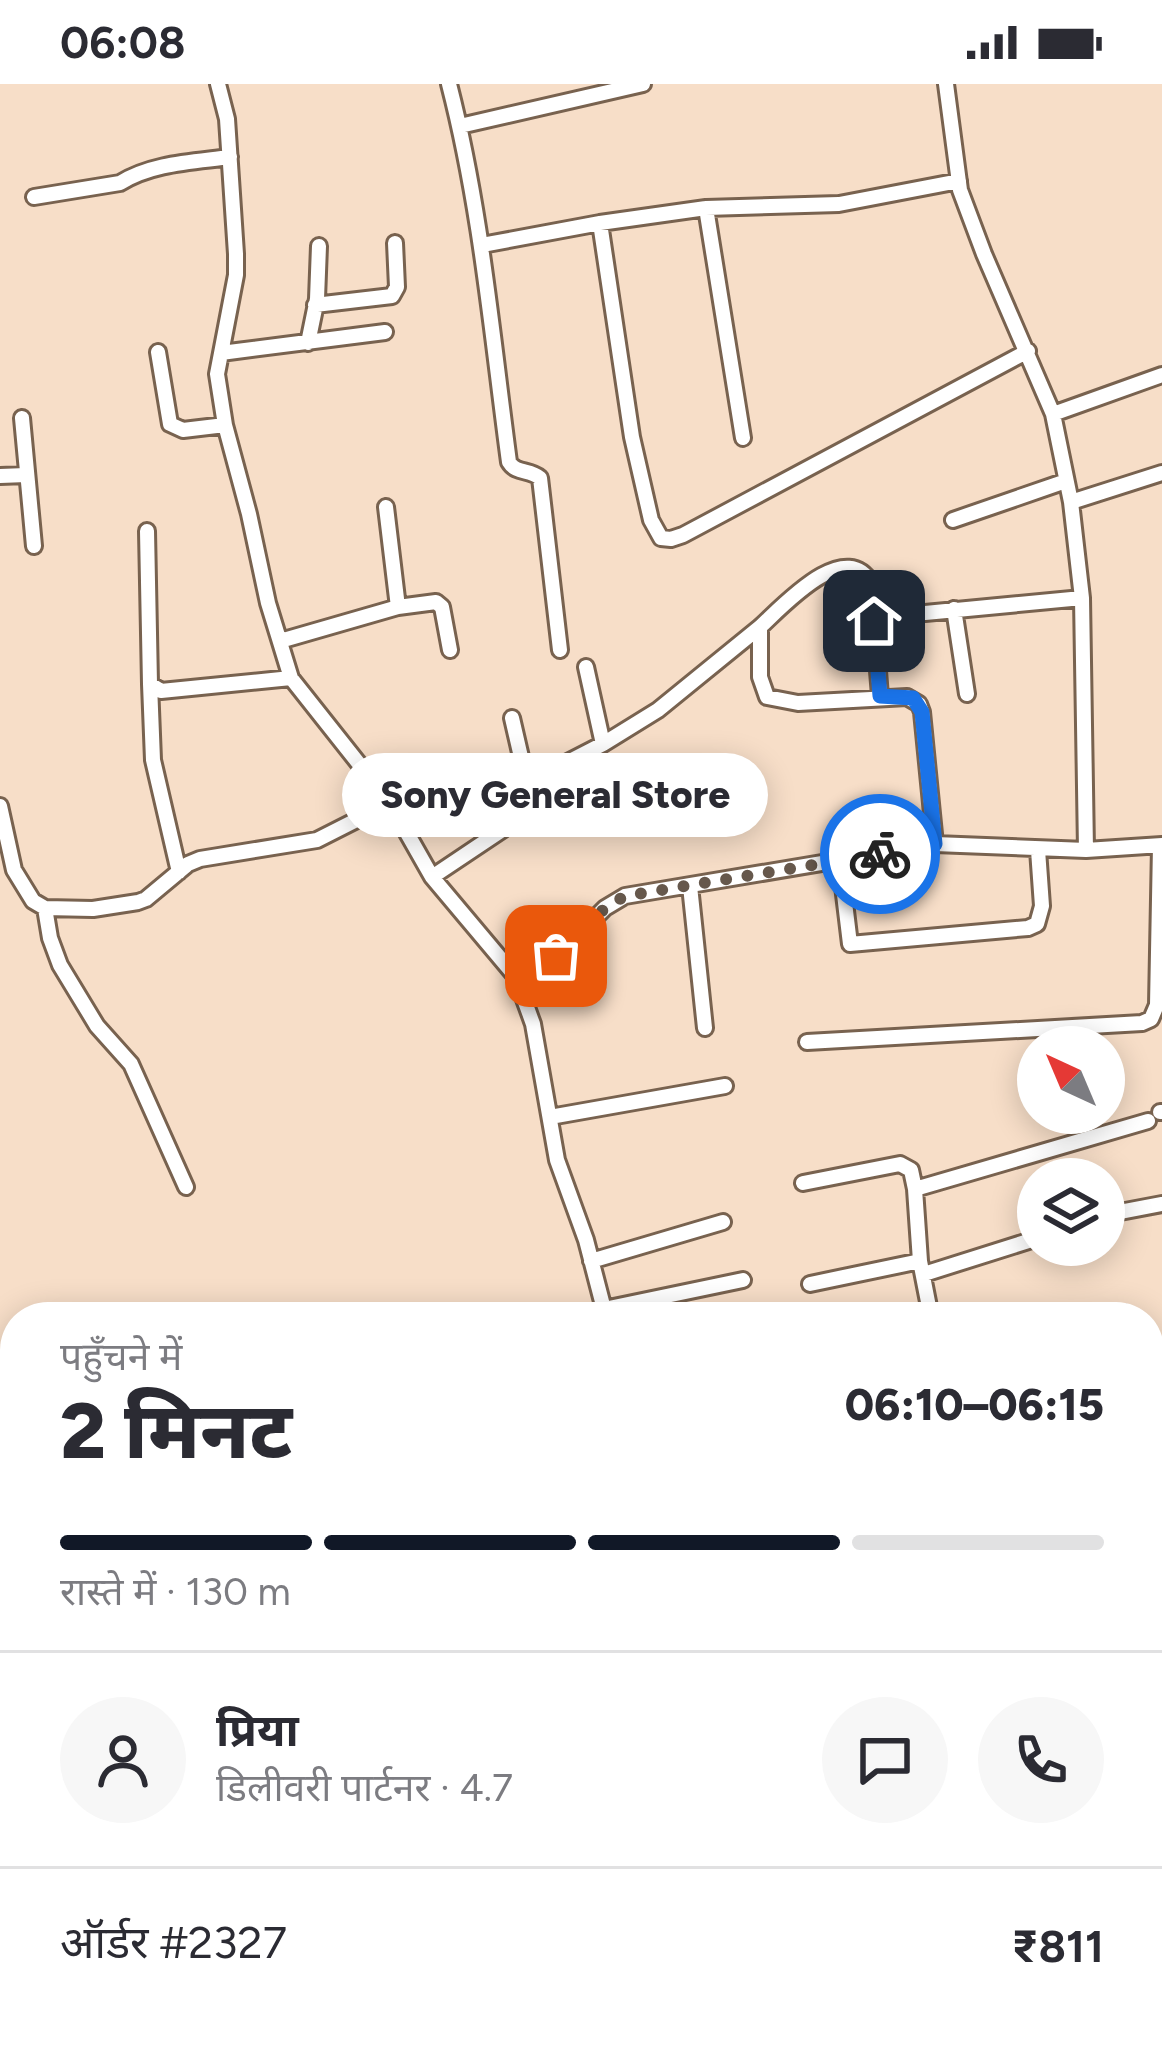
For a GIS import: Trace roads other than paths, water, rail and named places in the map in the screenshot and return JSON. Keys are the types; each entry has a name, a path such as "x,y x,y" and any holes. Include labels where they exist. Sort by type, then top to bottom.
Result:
{"street":[{"path":"218,84 227,119 236,274 217,374 225,425 291,678 390,803 432,877 516,976 532,1024 557,1160 601,1302"},
{"path":"449,84 482,245 509,462 540,478 560,650"},
{"path":"460,126 643,84"},
{"path":"946,84 958,181 1053,414 1071,502 1082,598 1086,850"},
{"path":"34,197 120,183 154,168 230,157"},
{"path":"482,245 706,208 839,204 958,181"},
{"path":"706,208 742,438"},
{"path":"600,224 632,437 650,520 661,538 683,535 1028,351"},
{"path":"315,305 392,296 397,287 395,243"},
{"path":"308,343 319,246"},
{"path":"220,353 385,332"},
{"path":"158,352 170,424 183,430 225,425"},
{"path":"1053,414 1162,375"},
{"path":"22,418 34,546"},
{"path":"1071,502 1162,473"},
{"path":"0,476 26,475"},
{"path":"953,520 1066,481"},
{"path":"386,507 398,607"},
{"path":"147,531 153,760 178,872"},
{"path":"527,783 564,767 658,710 816,578 842,568 865,573 871,583 880,696"},
{"path":"925,614 1082,598"},
{"path":"280,641 398,607 438,603 450,650"},
{"path":"954,609 968,694"},
{"path":"760,627 760,677 767,697 798,703 907,697 919,704 935,844"},
{"path":"586,667 603,744"},
{"path":"150,684 161,691 291,678"},
{"path":"432,877 530,812 512,718"},
{"path":"0,806 7,871 34,901 45,908 93,909 146,899 200,859 317,840 390,803"},
{"path":"516,976 556,956 616,900 935,844 1039,850 1161,846 1160,1005 1151,1019 806,1042"},
{"path":"840,861 850,944 1037,924 1042,906 1039,850"},
{"path":"690,886 705,1028"},
{"path":"45,908 60,964 97,1026 131,1064 186,1187"},
{"path":"550,1117 725,1086"},
{"path":"915,1189 1157,1115"},
{"path":"803,1183 900,1165 911,1170 929,1302"},
{"path":"1125,1211 1162,1204"},
{"path":"591,1261 723,1222"},
{"path":"810,1284 922,1267 1017,1243"},
{"path":"650,1302 743,1280"}],"place":[{"name":"Sony General Store","path":"556,956"}]}
